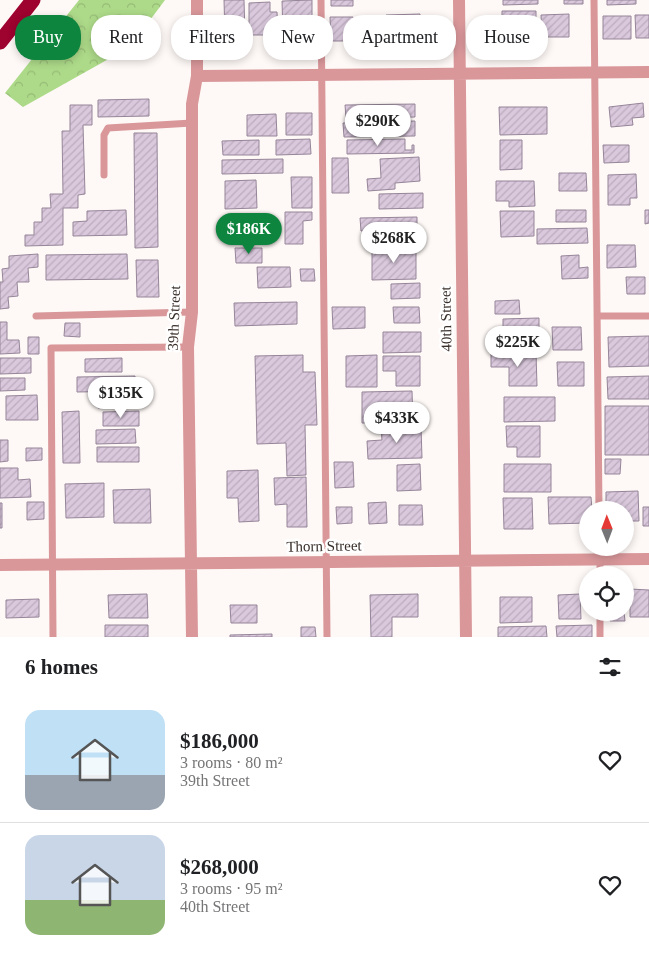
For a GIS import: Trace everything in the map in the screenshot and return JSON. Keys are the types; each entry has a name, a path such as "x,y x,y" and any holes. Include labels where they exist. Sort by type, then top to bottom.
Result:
{"highway":[{"path":"0,42 32,0"}],"street":[{"name":"39th Street","path":"192,637 188,347 192,312 192,104 197,76 197,0"},
{"name":"40th Street","path":"459,0 466,637"},
{"path":"197,76 649,72"},
{"name":"Thorn Street","path":"0,565 465,561 579,555"},
{"name":"Thorn Street","path":"620,556 649,559"}],"lane":[{"path":"321,0 327,637"},
{"path":"594,0 599,501"},
{"path":"104,175 104,135 108,128 192,123"},
{"path":"36,316 192,312"},
{"path":"597,316 649,316"},
{"path":"53,637 51,348 188,347"},
{"path":"600,621 600,637"}],"green space":[{"path":"79,0 165,0 154,15 91,15 91,60 107,60 23,107 5,93 31,60 81,60 81,15 67,15"}],"building":[{"path":"224,0 244,0 244,15 224,15"},
{"path":"312,0 312,15 282,15 282,1"},
{"path":"331,0 353,0 353,6 331,6"},
{"path":"503,0 538,0 538,4 503,5"},
{"path":"564,0 583,0 583,4 564,4"},
{"path":"607,0 636,0 636,4 607,5"},
{"path":"270,2 270,12 277,12 277,15 263,15 263,35 253,35 253,15 249,15 249,3"},
{"path":"502,11 536,11 536,15 502,15"},
{"path":"420,14 420,15 386,15"},
{"path":"569,14 569,37 548,37 548,15 541,15"},
{"path":"635,15 649,15 649,38 636,38"},
{"path":"603,16 631,16 631,39 603,39"},
{"path":"333,17 343,17 343,41 333,41"},
{"path":"149,99 149,116 98,117 98,100"},
{"path":"643,103 644,117 632,118 633,125 611,127 609,107"},
{"path":"415,104 415,117 346,118 345,105"},
{"path":"70,105 92,105 92,125 83,125 85,194 78,195 78,208 63,208 63,245 25,246 25,235 34,235 34,222 42,222 42,208 51,208 50,194 63,194 62,131 70,131"},
{"path":"499,107 547,107 547,134 500,135"},
{"path":"286,113 312,113 312,135 286,135"},
{"path":"276,114 277,136 247,136 247,115"},
{"path":"415,121 415,136 344,137 343,123"},
{"path":"134,133 157,133 158,247 135,248"},
{"path":"310,139 311,154 276,155 276,140"},
{"path":"405,139 405,150 412,150 412,145 414,145 414,153 347,154 347,140"},
{"path":"259,140 259,155 223,155 222,141"},
{"path":"500,140 522,140 522,169 500,170"},
{"path":"603,145 629,145 629,162 604,163"},
{"path":"419,157 420,181 395,183 395,189 368,191 367,179 381,178 380,159"},
{"path":"332,158 348,158 349,193 332,193"},
{"path":"283,159 283,173 222,174 222,160"},
{"path":"559,173 586,173 587,191 559,191"},
{"path":"636,174 637,198 630,198 630,205 608,205 608,175"},
{"path":"291,177 312,177 312,208 292,208"},
{"path":"256,180 257,208 225,209 225,181"},
{"path":"496,181 534,181 535,206 509,207 509,201 496,201"},
{"path":"423,193 423,208 379,209 379,194"},
{"path":"126,210 127,235 73,236 73,222 87,221 87,211"},
{"path":"556,210 586,210 586,222 556,222"},
{"path":"645,210 649,210 649,223 645,224"},
{"path":"500,211 534,211 534,236 501,237"},
{"path":"285,212 312,212 312,220 303,221 303,244 285,244"},
{"path":"417,217 417,233 410,233 410,243 375,244 374,231 361,231 360,218"},
{"path":"271,219 271,239 227,239 227,220"},
{"path":"587,228 588,243 537,244 537,229"},
{"path":"607,245 635,245 636,267 607,268"},
{"path":"235,248 262,248 262,263 236,263"},
{"path":"416,248 416,279 372,280 372,249"},
{"path":"38,254 38,267 28,268 29,282 17,282 18,296 8,297 9,308 0,309 0,282 3,282 2,269 9,268 9,256"},
{"path":"127,254 128,279 46,280 46,255"},
{"path":"579,255 579,268 588,267 588,278 562,279 561,256"},
{"path":"136,260 158,260 159,297 137,297"},
{"path":"257,267 290,267 291,287 258,288"},
{"path":"300,269 314,269 315,281 301,281"},
{"path":"626,277 645,277 645,294 627,294"},
{"path":"420,283 420,298 391,299 391,284"},
{"path":"519,300 520,314 495,314 495,301"},
{"path":"297,302 297,324 235,326 234,303"},
{"path":"332,307 365,307 365,328 333,329"},
{"path":"393,307 419,307 420,323 394,323"},
{"path":"539,318 539,350 503,351 503,319"},
{"path":"0,322 7,322 7,340 19,340 20,353 0,354"},
{"path":"65,323 80,323 80,337 64,336"},
{"path":"552,327 581,327 582,350 553,350"},
{"path":"383,332 421,332 421,352 383,353"},
{"path":"649,336 649,366 609,367 608,337"},
{"path":"28,337 39,337 39,354 28,354"},
{"path":"536,353 537,386 509,386 509,367 491,367 491,354"},
{"path":"303,355 303,372 315,372 317,425 305,425 306,475 287,476 286,443 257,444 255,356"},
{"path":"377,355 377,387 346,387 346,356"},
{"path":"383,356 420,356 420,386 396,386 396,371 383,371"},
{"path":"0,358 31,358 31,373 0,374"},
{"path":"122,358 122,372 85,372 85,359"},
{"path":"557,362 584,362 584,386 558,386"},
{"path":"135,376 135,391 77,392 77,377"},
{"path":"649,376 649,399 608,399 607,377"},
{"path":"0,378 25,378 25,390 0,391"},
{"path":"412,391 413,423 362,423 362,392"},
{"path":"134,393 134,408 98,408 98,394"},
{"path":"37,395 38,420 6,420 6,396"},
{"path":"504,397 555,397 555,421 504,422"},
{"path":"605,406 649,406 649,455 605,455"},
{"path":"79,411 80,463 63,463 62,412"},
{"path":"139,411 139,426 103,426 103,412"},
{"path":"506,426 540,426 540,457 517,457 517,447 507,447"},
{"path":"381,427 421,427 422,458 368,459 367,441 382,440"},
{"path":"135,429 136,443 96,444 96,430"},
{"path":"0,440 8,440 8,461 0,462"},
{"path":"97,447 139,447 139,462 97,462"},
{"path":"26,448 42,448 42,460 26,461"},
{"path":"605,459 621,459 620,474 605,474"},
{"path":"334,462 353,462 354,487 335,488"},
{"path":"420,464 421,490 397,491 397,465"},
{"path":"504,464 551,464 551,492 504,492"},
{"path":"0,468 18,468 18,480 30,479 31,497 0,498"},
{"path":"258,470 259,521 239,522 238,498 227,498 227,471"},
{"path":"306,477 307,527 287,527 287,504 275,505 274,478"},
{"path":"104,483 104,517 66,518 65,484"},
{"path":"150,489 151,523 114,523 113,490"},
{"path":"638,491 639,521 634,521 634,501 606,501 606,492"},
{"path":"548,497 591,497 591,501 579,501 579,523 549,524"},
{"path":"503,498 532,498 533,529 504,529"},
{"path":"27,502 44,502 44,519 27,520"},
{"path":"386,502 387,523 369,524 368,503"},
{"path":"0,503 2,503 2,528 0,528"},
{"path":"399,505 422,505 423,525 399,525"},
{"path":"336,507 352,507 352,523 337,524"},
{"path":"643,507 649,507 649,526 643,526"},
{"path":"634,589 649,590 649,617 634,617"},
{"path":"147,594 148,618 109,618 108,595"},
{"path":"418,594 418,617 392,617 392,637 371,637 370,595"},
{"path":"579,594 579,619 559,619 558,595"},
{"path":"500,597 532,597 532,622 500,623"},
{"path":"39,599 39,617 6,618 6,600"},
{"path":"230,605 257,605 257,623 231,623"},
{"path":"105,625 148,625 148,637 105,637"},
{"path":"592,625 592,637 557,637 556,626"},
{"path":"546,626 547,637 498,637 498,627"},
{"path":"301,627 315,627 316,637 301,637"},
{"path":"272,634 272,637 230,637 230,635"}]}
